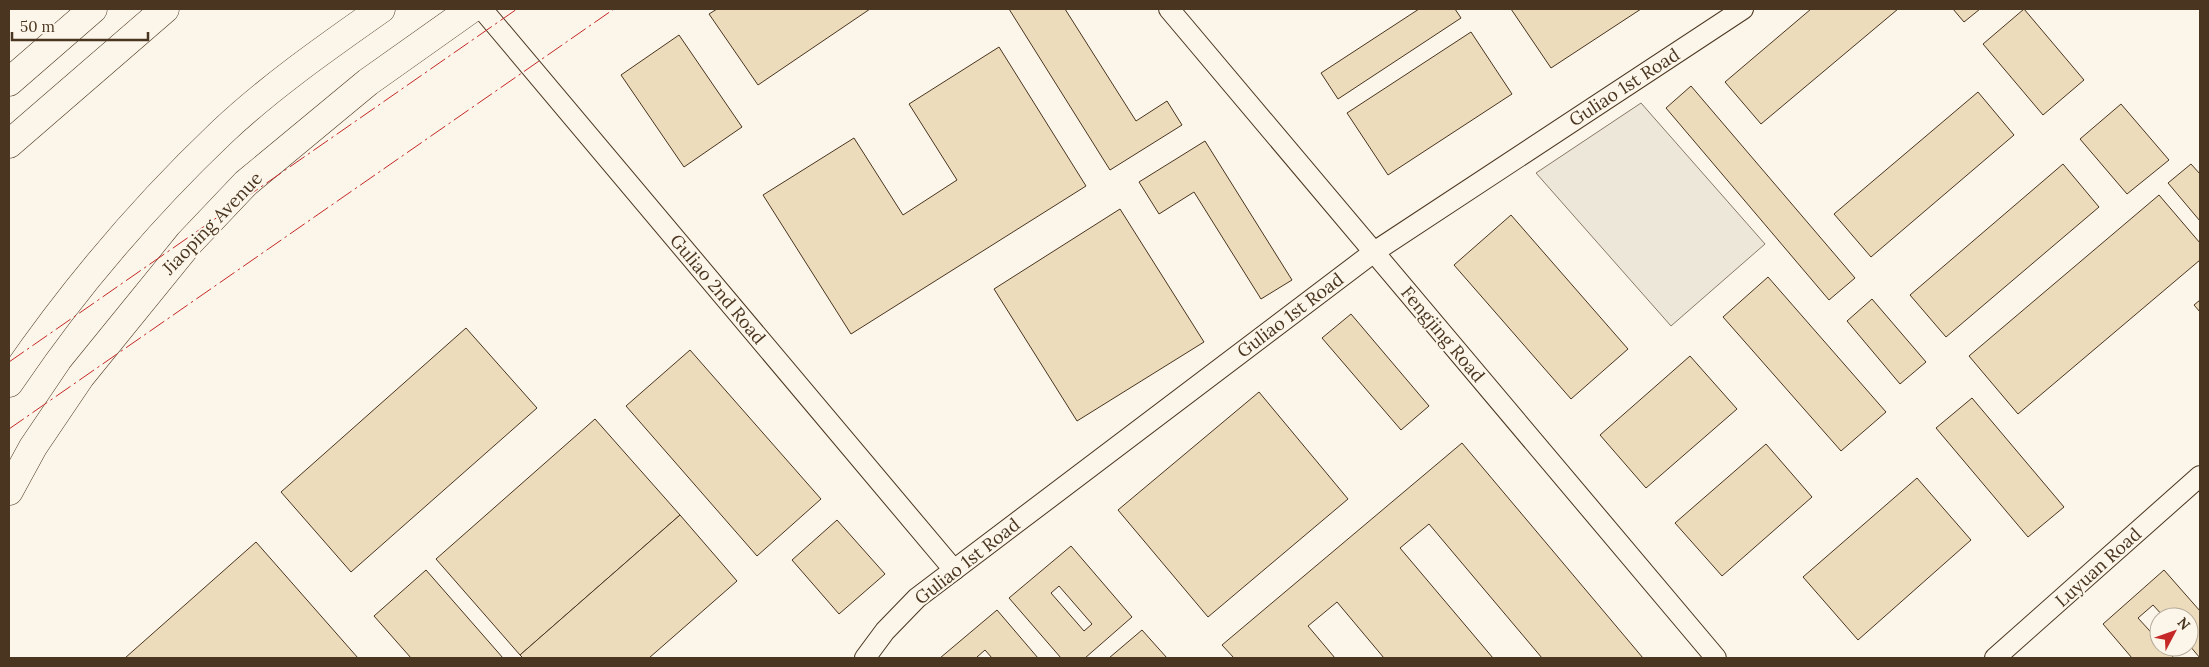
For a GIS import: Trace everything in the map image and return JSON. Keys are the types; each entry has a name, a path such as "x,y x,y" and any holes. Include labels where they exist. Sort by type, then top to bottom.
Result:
{"highway":[{"path":"9,82 93,9"},
{"path":"9,144 165,9"},
{"path":"9,383 46,328 105,254 164,190 223,131 288,76 381,9"},
{"name":"Jiaoping Avenue","path":"9,491 33,446 81,376 189,242 240,190 368,82 471,9"}],"street":[{"name":"Guliao 2nd Road","path":"482,9 954,570"},
{"name":"Fengjing Road","path":"1169,9 1716,658"},
{"name":"Guliao 1st Road","path":"865,658 885,631 917,598 1374,252 1743,9"},
{"name":"Luyuan Road","path":"1995,658 2200,476"}],"shaded area":[{"path":"1641,103 1765,244 1671,326 1536,173"}],"building":[{"path":"717,9 870,9 758,85 709,14"},
{"path":"1009,9 1065,9 1136,121 1167,101 1182,125 1110,170"},
{"path":"1419,9 1455,9 1461,18 1338,99 1321,73"},
{"path":"1511,9 1641,9 1551,68"},
{"path":"1811,9 1898,9 1761,124 1725,82"},
{"path":"1953,9 1980,9 1964,22"},
{"path":"2024,9 2084,80 2043,115 1983,44"},
{"path":"1471,32 1512,94 1388,175 1347,113"},
{"path":"679,35 742,127 684,167 621,75"},
{"path":"999,47 1086,186 851,334 763,195 854,138 903,215 957,180 909,104"},
{"path":"1691,86 1855,278 1829,300 1666,108"},
{"path":"1978,92 2014,135 1871,257 1834,214"},
{"path":"2121,104 2169,160 2127,194 2080,139"},
{"path":"1205,141 1292,280 1261,299 1194,192 1159,214 1139,182"},
{"path":"2063,164 2099,207 1946,337 1910,295"},
{"path":"2191,164 2200,174 2200,221 2168,183"},
{"path":"2159,195 2200,243 2200,260 2018,414 1969,356"},
{"path":"1120,209 1204,342 1077,421 994,289"},
{"path":"1511,215 1628,349 1571,399 1454,265"},
{"path":"1768,277 1886,412 1841,451 1723,317"},
{"path":"1872,299 1926,362 1900,384 1847,321"},
{"path":"2200,300 2200,312 2194,305"},
{"path":"1351,314 1429,406 1401,430 1322,338"},
{"path":"466,328 537,408 351,572 281,492"},
{"path":"690,350 821,499 757,556 626,406"},
{"path":"1690,356 1737,409 1646,488 1600,435"},
{"path":"1259,392 1348,499 1208,617 1118,510"},
{"path":"1972,398 2064,507 2028,537 1936,428"},
{"path":"595,419 680,515 520,655 436,559"},
{"path":"1462,443 1643,658 1542,658 1429,524 1400,548 1493,658 1384,658 1337,602 1308,626 1335,658 1234,658 1222,645"},
{"path":"1766,444 1812,497 1722,576 1675,523"},
{"path":"1917,478 1971,540 1858,640 1803,577"},
{"path":"680,515 737,581 649,658 523,658 520,655"},
{"path":"837,520 885,574 839,614 792,560"},
{"path":"256,542 358,658 125,658"},
{"path":"1071,546 1132,617 1085,658 1061,658 1009,598","holes":["1059,586 1092,624 1084,631 1051,593"]},
{"path":"426,570 503,658 411,658 374,616"},
{"path":"2164,570 2196,607 2155,607 2153,605 2138,618 2149,630 2149,657 2174,658 2132,658 2103,624"},
{"path":"997,610 1038,658 992,658 985,650 978,658 940,658"},
{"path":"2199,610 2200,611 2200,658 2199,657"},
{"path":"1142,630 1167,658 1109,658"}],"power":[{"path":"9,362 517,9"},
{"path":"9,429 614,9"}]}
